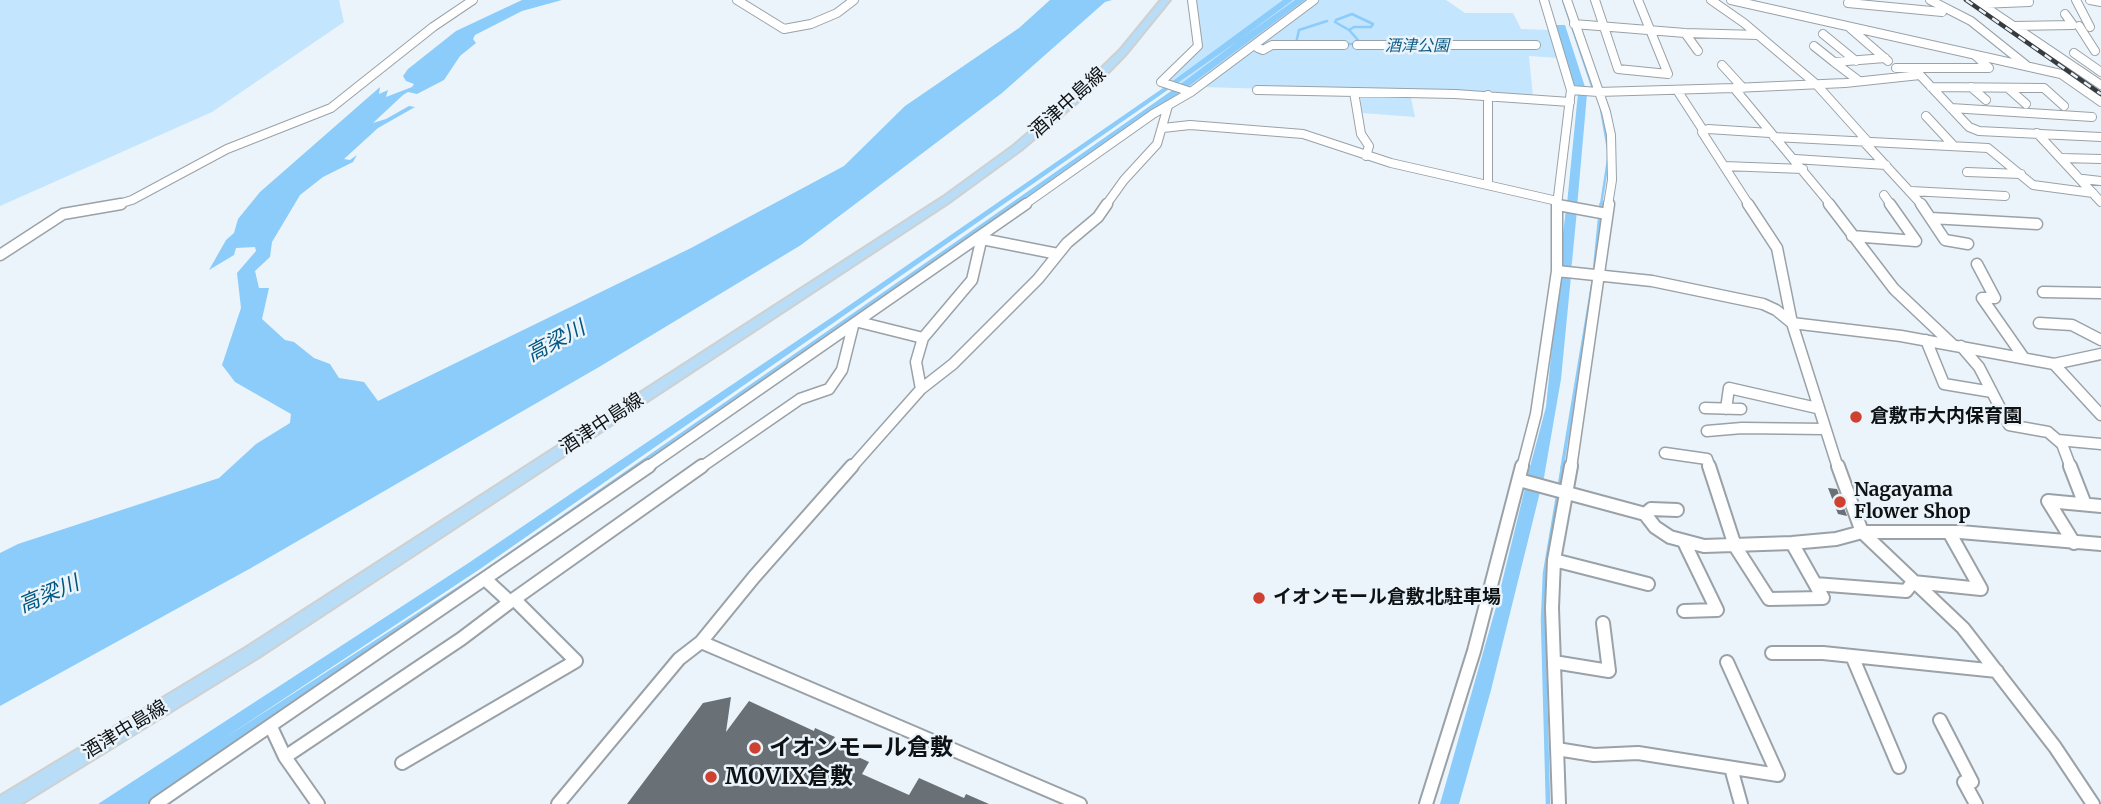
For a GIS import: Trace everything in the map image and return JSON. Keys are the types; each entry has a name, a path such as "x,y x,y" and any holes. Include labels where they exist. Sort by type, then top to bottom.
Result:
{"main road":[{"name":"酒津中島線","path":"4,804 253,652 947,199 1017,148 1083,92 1123,52 1166,0"}],"street":[{"path":"0,255 63,215 132,200 227,149 331,108 433,27 473,0"},
{"path":"737,0 784,29 811,24 836,13 854,0"},
{"path":"1189,91 1163,83 1162,80 1198,46 1192,0"},
{"path":"156,804 979,239 1314,0"},
{"path":"1426,804 1474,651 1522,481 1536,414 1556,271 1573,90 1544,0"},
{"path":"1559,804 1554,662 1554,559 1567,495 1612,180 1611,135 1567,0"},
{"path":"1595,0 1618,69 1668,74 1638,0"},
{"path":"1712,0 1758,34 1816,84 1911,191 1945,240 1968,244"},
{"path":"1731,0 1850,18 1974,54 2061,74 2101,102"},
{"path":"1745,0 1780,8"},
{"path":"1930,0 1971,21 2029,67"},
{"path":"2076,0 2090,27"},
{"path":"2090,0 2101,2"},
{"path":"1904,75 1885,58 1850,18 1847,1 1942,12"},
{"path":"1978,2 2029,2"},
{"path":"1978,2 2098,83"},
{"path":"2066,14 2095,51"},
{"path":"1574,24 1685,33 1758,34"},
{"path":"2014,26 2101,27"},
{"path":"1685,33 1698,51"},
{"path":"1823,34 1856,61"},
{"path":"1258,48 1263,50 1272,45 1344,45"},
{"path":"1357,45 1536,45"},
{"path":"1814,46 1859,81"},
{"path":"2074,53 2101,72"},
{"path":"1896,68 1989,68 1974,54"},
{"path":"1834,62 1885,58"},
{"path":"2063,59 2082,59"},
{"path":"1722,65 1772,135 1803,169 1894,289 1979,368 2009,425 2048,432 2058,440 2069,458 2084,502"},
{"path":"1643,71 1655,91"},
{"path":"1573,90 1596,92 1739,88 1920,75 1969,127 1979,131 2101,137"},
{"path":"2071,81 2098,83"},
{"path":"1931,87 2044,88 2064,106"},
{"path":"1971,87 1986,100"},
{"path":"2008,88 2026,104"},
{"path":"1257,90 1488,95 1570,102"},
{"path":"1677,90 1777,248 1792,323 1817,408 1862,532 1963,628 2055,747 2093,804"},
{"path":"1354,92 1361,134 1369,146 1366,156"},
{"path":"1488,95 1488,183"},
{"path":"558,804 679,659 701,642 762,568 921,389 953,364 1002,317 1058,254 1098,217 1124,180 1157,144 1168,106"},
{"path":"1951,108 2092,117"},
{"path":"1926,116 1953,145"},
{"path":"1163,128 1190,125 1303,134 1366,156 1455,178 1488,183 1607,214"},
{"path":"1703,130 1867,143 1988,148 2033,184 2093,193"},
{"path":"2037,133 2083,179 2101,202"},
{"path":"2062,158 2101,159"},
{"path":"1795,159 1886,165"},
{"path":"1724,166 1803,169"},
{"path":"1967,172 2021,174"},
{"path":"2083,179 2101,181"},
{"path":"1911,191 2005,196"},
{"path":"1852,236 1916,241 1884,195"},
{"path":"1931,218 2037,224"},
{"path":"979,239 1058,254"},
{"path":"921,389 916,362 923,338 972,280 979,239"},
{"path":"1977,264 1995,298 1982,298 2024,358"},
{"path":"1556,271 1662,283 1763,304 1776,310 1792,323 1926,340 2054,364 2101,354"},
{"path":"2043,292 2101,293"},
{"path":"2039,323 2072,325 2101,341"},
{"path":"856,324 923,338"},
{"path":"285,757 461,639 760,426 800,399 829,389 842,370 856,324"},
{"path":"1926,340 1944,384 1992,391"},
{"path":"2054,364 2101,415"},
{"path":"1727,409 1729,388 1817,408"},
{"path":"1705,408 1741,409"},
{"path":"1707,431 1742,428 1824,429"},
{"path":"2058,440 2101,444"},
{"path":"1665,453 1707,459 1735,545 1769,599 1823,598 1792,543"},
{"path":"1522,481 1567,495 1645,513 1655,527 1684,542 1704,546 1792,543 1836,539 1862,532 1949,532 2101,544"},
{"path":"2074,543 2048,500 2101,506"},
{"path":"1645,513 1651,509 1677,510"},
{"path":"1913,582 1981,589 1949,532"},
{"path":"1684,542 1717,610 1684,611"},
{"path":"1554,559 1648,584"},
{"path":"402,763 576,661 485,579"},
{"path":"1815,584 1906,591 1913,582"},
{"path":"1554,662 1609,671 1603,623"},
{"path":"701,642 1080,804"},
{"path":"1772,653 1852,656 1997,671"},
{"path":"1852,656 1899,767"},
{"path":"1557,749 1594,755 1638,753 1777,775 1757,732 1758,726 1727,662"},
{"path":"1940,720 1972,782 1964,782 1976,804"},
{"path":"271,727 285,757 318,804"},
{"path":"1731,768 1741,804"}],"green space":[{"path":"0,0 339,0 344,22 212,112 0,206"},
{"path":"1194,0 1310,0 1193,89 1165,82 1200,44"},
{"name":"酒津公園","path":"1317,0 1446,0 1465,13 1513,13 1521,29 1551,30 1559,58 1529,56 1533,97 1203,87"},
{"path":"1360,94 1411,98 1415,117 1362,113"}],"water":[{"name":"高梁川","path":"522,0 562,0 522,11 475,35 473,39 476,43 460,56 444,80 417,94 408,92 403,95 373,123 409,106 415,107 378,128 344,159 350,160 357,155 353,162 323,177 300,195 272,242 270,257 255,271 259,288 269,288 262,319 285,340 294,342 314,358 330,364 339,378 364,382 378,401 691,248 844,166 905,106 1019,28 1050,0 1112,0 1105,2 1002,93 801,245 599,367 251,568 0,706 0,553 18,544 219,478 256,444 290,423 291,414 235,382 222,365 241,308 237,273 256,251 255,247 236,248 234,255 209,270 226,240 234,233 238,219 260,192 380,87 379,94 388,90 386,97 412,87 414,84 406,81 403,76 408,69 456,31"},
{"path":"1283,0 1293,0 1239,40 1295,0 1305,0 1181,92 268,724 147,804 98,804 467,564 841,311 1166,86","holes":["1238,41 1174,89 482,571 220,741 480,569"]},
{"path":"1556,25 1565,25 1586,90 1575,89"},
{"path":"1578,93 1587,94 1577,207 1567,204"},
{"path":"1566,209 1577,210 1571,272 1559,268"},
{"path":"1559,275 1571,276 1561,379 1543,483 1527,478 1546,407"},
{"path":"1525,488 1540,492 1491,690 1459,804 1440,804 1496,607"}],"building":[{"name":"Nagayama Flower Shop","path":"1828,488 1837,489 1847,516 1838,514"},
{"name":"イオンモール倉敷","path":"731,697 726,732 749,701 814,731 815,728 835,737 833,740 844,745 841,749 869,762 862,774 909,795 919,778 964,798 966,794 989,804 627,804 703,703"}],"waterway":[{"path":"1563,0 1594,92"},
{"path":"1336,20 1352,14 1373,24 1371,27 1354,27 1349,30"},
{"path":"1296,43 1299,30 1327,21"},
{"path":"1335,22 1349,30"},
{"path":"1348,44 1356,44 1358,40 1349,30"},
{"path":"2065,74 2085,78"},
{"path":"1601,109 1608,149"},
{"path":"1601,205 1608,160"},
{"path":"1594,274 1601,204"},
{"path":"1562,468 1593,282"},
{"path":"1548,804 1543,620 1545,573 1563,466"}],"railway":[{"path":"1966,0 2101,94"}],"place":[{"name":"倉敷市大内保育園","path":"1856,417"},
{"name":"Nagayama Flower Shop","path":"1840,502"},
{"name":"イオンモール倉敷北駐車場","path":"1259,598"},
{"name":"イオンモール倉敷","path":"755,748"},
{"name":"MOVIX倉敷","path":"711,777"}]}
